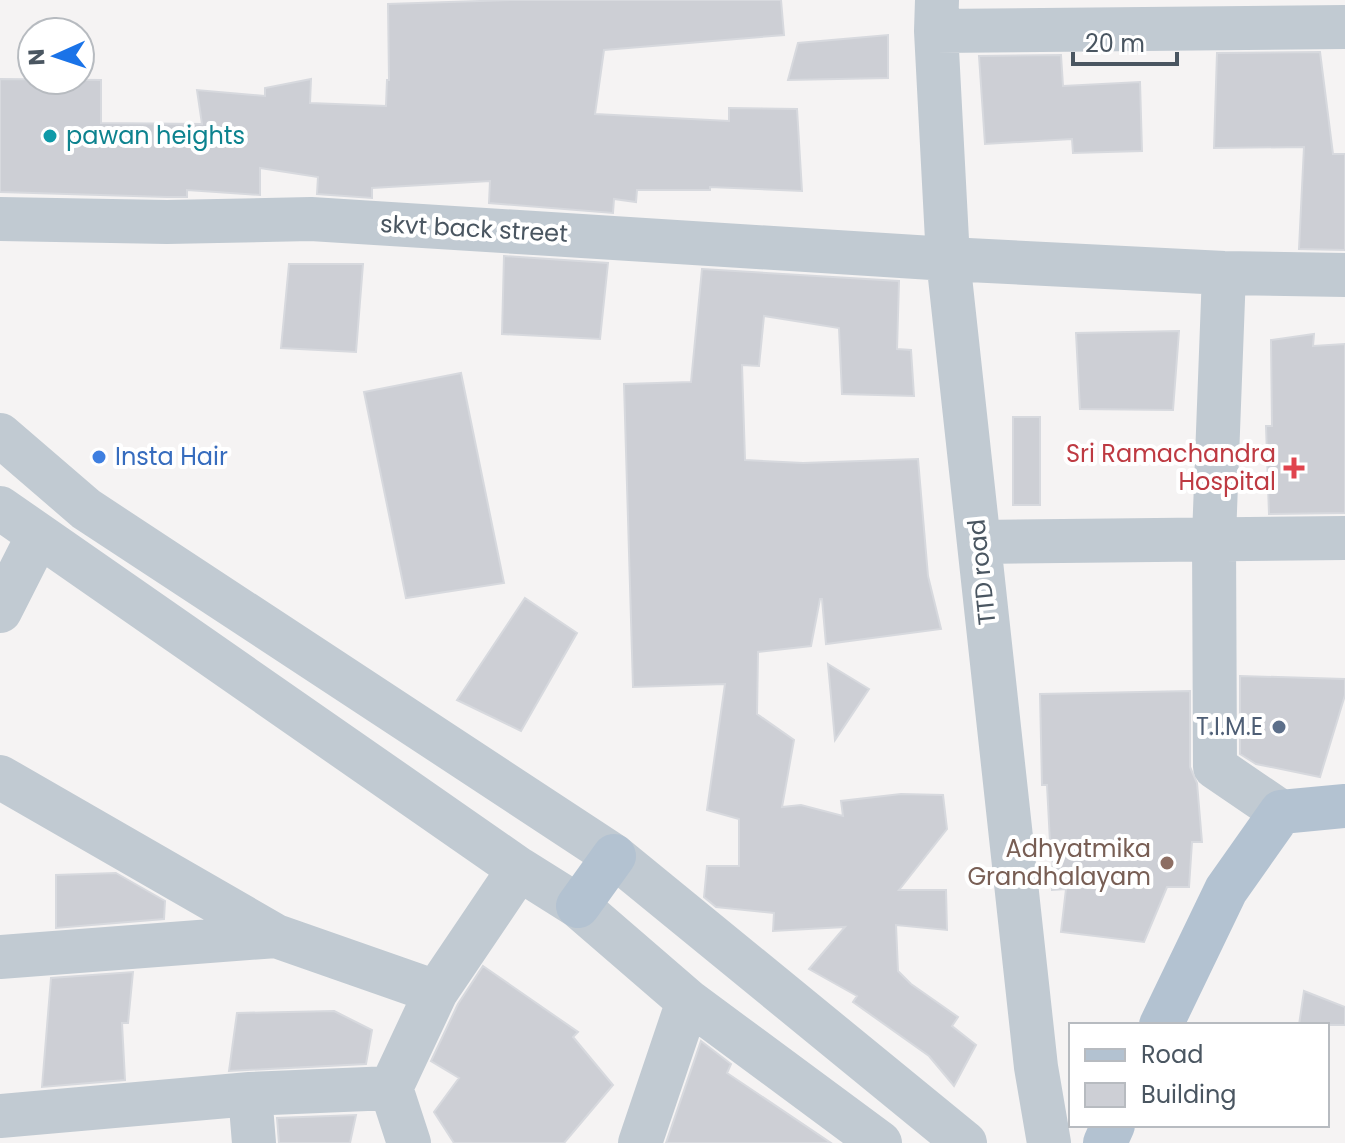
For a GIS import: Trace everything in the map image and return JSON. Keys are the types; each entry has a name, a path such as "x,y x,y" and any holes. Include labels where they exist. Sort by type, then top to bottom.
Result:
{"main road":[{"path":"1162,1023 1226,890 1281,812 1345,806"},
{"path":"578,906 614,856"}],"street":[{"path":"937,15 1345,27"},
{"name":"TTD road","path":"937,15 948,259 1036,1067 1049,1143"},
{"name":"skvt back street","path":"0,219 167,222 311,219 948,259 1224,273 1345,275"},
{"path":"1224,273 1214,537 1215,767 1281,812"},
{"path":"0,435 86,509 614,856 965,1143"},
{"path":"0,508 519,869 578,906 688,1001 880,1143"},
{"path":"0,611 38,536"},
{"path":"979,542 1214,537 1345,538"},
{"path":"0,777 276,936 436,992"},
{"path":"409,1143 391,1088 436,992 519,869"},
{"path":"0,957 276,936"},
{"path":"640,1143 688,1001"},
{"path":"18,1124 250,1094 391,1088"},
{"path":"250,1094 254,1143"}],"building":[{"path":"510,0 781,0 784,35 604,50 595,114 729,121 729,108 797,109 802,191 710,187 710,190 637,190 636,202 614,199 613,213 489,203 490,181 372,188 372,198 317,194 318,177 260,168 260,195 187,190 187,197 0,192 0,79 16,79 16,96 96,96 96,80 101,80 101,123 202,124 197,90 265,96 265,88 311,79 310,103 386,106 389,80 388,4"},
{"path":"888,35 888,78 788,80 798,43"},
{"path":"1320,52 1333,154 1345,154 1345,250 1299,249 1304,147 1214,148 1217,53"},
{"path":"1061,55 1063,86 1140,82 1142,151 1073,153 1072,139 985,144 979,56"},
{"path":"504,256 608,263 600,339 502,334"},
{"path":"289,264 363,264 356,352 281,348"},
{"path":"702,269 899,281 897,349 911,350 914,396 842,394 839,328 764,316 759,366 742,365 745,460 803,463 918,459 928,576 941,629 826,644 820,599 811,646 758,652 757,714 794,740 782,807 801,805 843,816 841,801 901,794 943,795 947,829 899,890 946,890 947,930 896,925 898,971 911,984 958,1017 952,1026 976,1045 954,1086 929,1056 853,1002 857,996 809,969 845,927 773,931 774,913 716,907 704,897 707,866 739,866 739,819 707,810 725,684 633,687 624,384 691,382"},
{"path":"1179,331 1173,410 1080,409 1076,333"},
{"path":"1314,334 1313,346 1345,344 1345,513 1269,514 1266,426 1272,426 1271,340"},
{"path":"461,373 504,583 406,598 364,392"},
{"path":"1013,417 1040,417 1040,505 1013,505"},
{"path":"525,598 577,633 521,731 457,700"},
{"path":"828,664 869,689 835,740"},
{"name":"T.I.M.E","path":"1240,676 1345,679 1345,695 1320,777 1256,764 1240,754"},
{"path":"1190,691 1190,767 1197,783 1202,842 1192,842 1189,887 1167,887 1144,942 1061,932 1066,889 1052,890 1053,842 1050,842 1047,785 1042,785 1040,694"},
{"path":"116,873 165,901 164,919 56,928 56,875"},
{"path":"483,966 578,1032 573,1037 613,1085 564,1143 454,1143 434,1112 459,1078 431,1061 458,1004"},
{"path":"133,972 128,1023 122,1023 125,1080 42,1087 51,978"},
{"path":"1304,991 1345,1007 1345,1025 1299,1023"},
{"path":"334,1011 372,1030 366,1064 229,1071 237,1013"},
{"path":"701,1041 731,1064 727,1073 831,1143 666,1143"},
{"path":"356,1115 350,1143 279,1143 277,1118"}],"place":[{"name":"pawan heights","path":"50,136"},
{"name":"Insta Hair","path":"99,457"},
{"name":"Sri Ramachandra Hospital","path":"1294,468"},
{"name":"T.I.M.E","path":"1279,727"},
{"name":"Adhyatmika Grandhalayam","path":"1167,863"}]}
